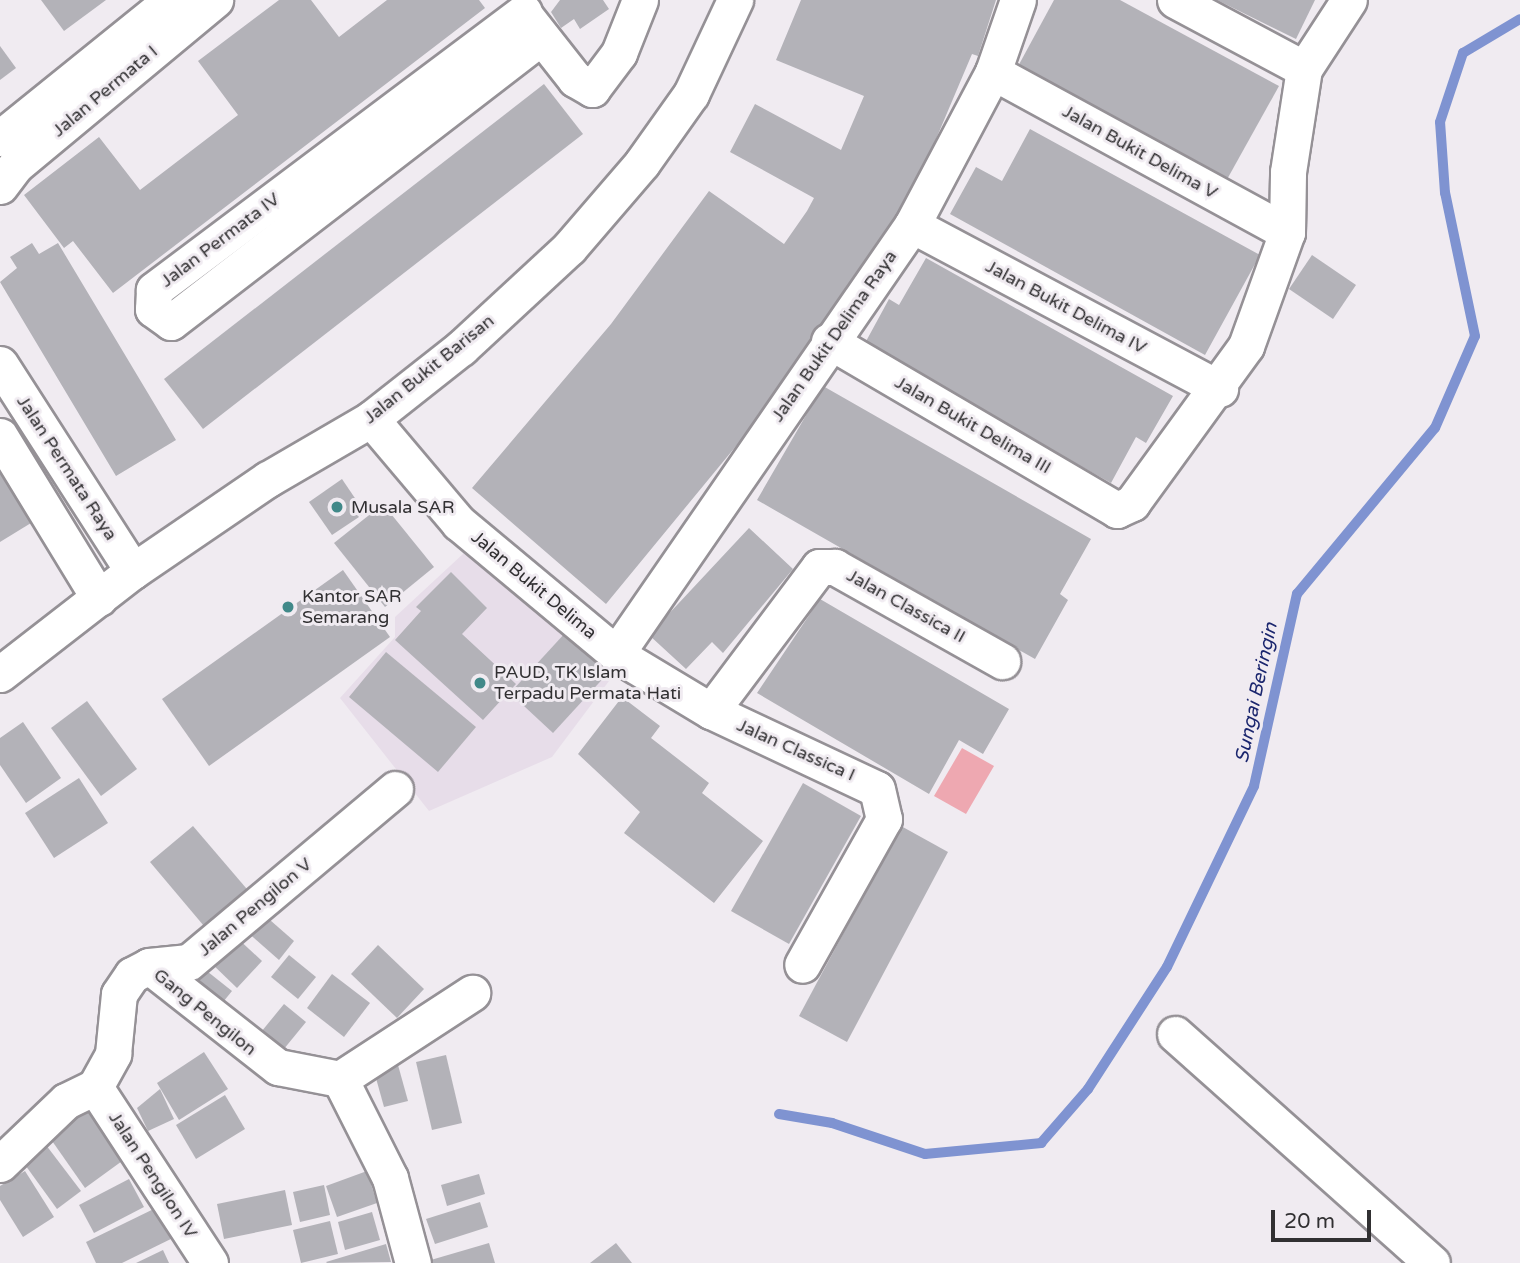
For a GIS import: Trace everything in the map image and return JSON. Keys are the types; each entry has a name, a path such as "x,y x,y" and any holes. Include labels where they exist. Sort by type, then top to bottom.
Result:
{"street":[{"name":"Jalan Permata I","path":"4,160 171,0"},
{"name":"Jalan Permata I","path":"4,160 215,0"},
{"path":"526,17 592,89 619,53 640,0"},
{"name":"Jalan Bukit Barisan","path":"0,674 133,571 268,479 371,419 461,348 577,239 691,94 734,0"},
{"name":"Jalan Bukit Delima Raya","path":"616,653 829,341 912,225 993,72 1018,0"},
{"path":"1175,0 1304,69"},
{"path":"1220,389 1265,301 1287,232 1288,173 1304,69 1349,0"},
{"name":"Jalan Permata IV","path":"341,170 154,290 153,309 171,322 341,170 526,17"},
{"name":"Jalan Bukit Delima V","path":"993,72 1287,232"},
{"name":"Jalan Bukit Delima IV","path":"912,225 1220,389"},
{"name":"Jalan Bukit Delima III","path":"829,341 1117,510 1141,493 1220,389"},
{"name":"Jalan Permata Raya","path":"0,364 133,571"},
{"name":"Jalan Bukit Delima","path":"371,419 459,523 616,653"},
{"path":"0,436 99,598"},
{"name":"Jalan Classica II","path":"711,711 819,567 835,566 1002,661"},
{"name":"Jalan Classica I","path":"616,653 711,711 877,789 885,805 884,819 802,965"},
{"name":"Jalan Pengilon V","path":"149,966 189,962 395,789"},
{"path":"0,1164 66,1101 95,1087 113,1054 118,994 149,966"},
{"name":"Gang Pengilon","path":"149,966 278,1067 340,1079"},
{"path":"413,1263 390,1178 340,1079 472,993"},
{"path":"1175,1034 1432,1263"},
{"name":"Jalan Pengilon IV","path":"95,1087 210,1263"}],"shaded area":[{"name":"PAUD, TK Islam Terpadu Permata Hati","path":"464,553 618,669 552,757 429,811 340,698 395,637 395,617"},
{"path":"962,748 994,766 966,814 934,796"}],"building":[{"path":"41,0 106,0 64,31"},
{"path":"279,0 311,0 339,37 387,0 479,0 485,8 113,293 73,241 64,248 24,195 99,137 140,190 238,115 198,61"},
{"path":"560,0 603,0 609,9 580,29 574,19 561,28 551,12"},
{"path":"801,0 996,0 978,56 972,54 925,165 877,251 773,401 606,604 472,488 611,324 709,191 784,244 807,211 814,198 730,152 755,104 841,150 864,96 776,60"},
{"path":"1054,0 1120,0 1279,86 1225,183 1016,70"},
{"path":"1217,0 1315,0 1296,39"},
{"path":"0,46 16,68 0,80"},
{"path":"544,84 583,134 203,429 164,379"},
{"path":"1030,129 1260,255 1205,355 950,214 976,167 1002,181"},
{"path":"32,243 39,254 58,243 176,440 116,476 0,282 17,268 10,257"},
{"path":"1312,255 1356,285 1333,319 1289,289"},
{"path":"926,258 1173,396 1146,443 1136,437 1111,483 864,345 889,299 899,305"},
{"path":"823,386 1091,539 1060,594 1068,600 1035,659 757,500"},
{"path":"0,471 31,523 0,542"},
{"name":"Musala SAR","path":"342,479 365,513 332,535 309,502"},
{"path":"383,504 434,567 385,607 334,543"},
{"path":"749,528 793,569 723,653 712,642 686,669 649,635"},
{"path":"343,570 390,637 209,766 162,699"},
{"path":"451,572 487,608 462,634 516,684 483,720 395,640 421,611 416,607"},
{"path":"820,599 1009,709 983,754 959,740 929,794 757,693"},
{"path":"566,632 609,672 553,733 510,693"},
{"path":"386,652 476,727 438,772 349,697"},
{"path":"622,697 660,726 651,738 709,783 702,793 763,841 714,903 624,833 640,812 578,754"},
{"path":"87,701 137,769 101,796 51,728"},
{"path":"23,722 61,778 26,803 0,765 0,738"},
{"path":"79,778 108,823 54,858 25,813"},
{"path":"803,783 861,816 789,944 731,911"},
{"path":"193,826 252,895 209,932 150,862"},
{"path":"901,826 948,852 847,1042 799,1016"},
{"path":"262,913 294,941 279,960 246,931"},
{"path":"234,935 262,961 237,988 209,961"},
{"path":"378,945 424,989 397,1018 351,974"},
{"path":"289,955 316,977 298,999 271,977"},
{"path":"198,964 232,991 219,1007 185,980"},
{"path":"332,974 370,1003 344,1037 307,1008"},
{"path":"284,1004 306,1022 279,1055 257,1037"},
{"path":"204,1052 228,1089 179,1120 157,1083"},
{"path":"446,1055 462,1123 432,1130 416,1062"},
{"path":"398,1065 408,1101 384,1107 374,1071"},
{"path":"160,1089 174,1119 148,1131 137,1108"},
{"path":"225,1095 245,1129 196,1159 176,1125"},
{"path":"94,1106 129,1156 85,1188 50,1138"},
{"path":"46,1145 81,1191 57,1209 23,1162"},
{"path":"25,1171 54,1217 23,1237 0,1200 0,1186"},
{"path":"367,1171 377,1203 337,1217 326,1186"},
{"path":"479,1174 485,1194 447,1206 441,1185"},
{"path":"129,1179 144,1207 94,1233 79,1205"},
{"path":"324,1185 330,1215 300,1222 293,1192"},
{"path":"285,1190 292,1225 224,1239 217,1204"},
{"path":"480,1202 488,1227 435,1244 426,1219"},
{"path":"166,1203 181,1234 122,1263 96,1263 86,1242"},
{"path":"372,1212 380,1240 345,1250 338,1222"},
{"path":"330,1221 338,1254 301,1263 293,1230"},
{"path":"489,1243 495,1263 424,1263 424,1262"},
{"path":"616,1243 632,1263 590,1263"},
{"path":"386,1244 391,1262 326,1262"},
{"path":"163,1250 169,1263 136,1263"}],"waterway":[{"name":"Sungai Beringin","path":"779,1114 832,1123 925,1154 1041,1143 1088,1089 1167,967 1254,786 1297,594 1435,428 1475,336 1445,193 1440,122 1463,53 1520,19"}],"place":[{"name":"Musala SAR","path":"337,507"},
{"name":"Kantor SAR Semarang","path":"288,607"},
{"name":"PAUD, TK Islam Terpadu Permata Hati","path":"480,683"}]}
